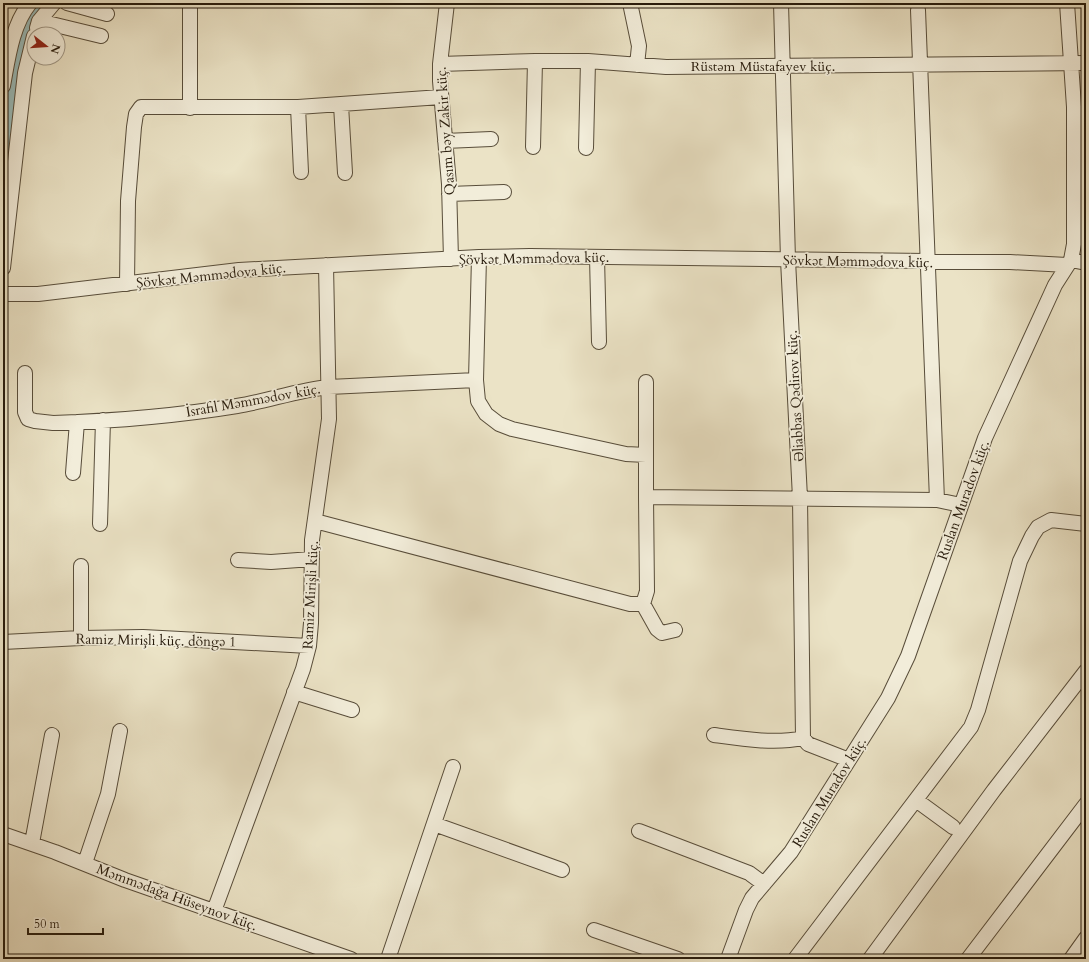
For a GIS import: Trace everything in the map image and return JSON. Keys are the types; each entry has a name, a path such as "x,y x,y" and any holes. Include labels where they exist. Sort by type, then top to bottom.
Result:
{"street":[{"path":"3,86 12,42 30,3"},
{"path":"39,26 54,3"},
{"path":"67,3 107,14"},
{"path":"190,3 190,108"},
{"name":"Qasım bəy Zakir küç.","path":"447,3 440,64 441,98 449,194 451,259"},
{"path":"630,3 638,40 637,65"},
{"name":"Əliabbas Qədirov küç.","path":"781,3 784,66 788,260 800,498 803,738"},
{"name":"Ruslan Muradov küç.","path":"728,959 752,898 791,852 888,698 904,668 985,438 1055,286 1069,263 1074,244 1072,63 1067,3"},
{"path":"918,10 926,262 937,500"},
{"path":"66,33 101,36"},
{"path":"533,147 535,60"},
{"name":"Rüstəm Müstafayev küç.","path":"440,64 535,60 588,61 666,67 1086,63"},
{"path":"586,148 588,61"},
{"path":"3,268 27,66"},
{"path":"127,284 128,201 136,114 141,107 298,107 441,98"},
{"path":"341,105 345,173"},
{"path":"298,107 301,172"},
{"path":"445,141 491,138"},
{"path":"449,194 504,192"},
{"path":"479,257 476,380 478,401 486,414 499,424 626,454 646,455"},
{"name":"Şövkət Məmmədova küç.","path":"3,294 38,294 239,270 479,257 1086,263"},
{"path":"597,257 599,342"},
{"name":"Ramiz Mirişli küç.","path":"214,911 294,692 308,646 315,521 329,419 326,265"},
{"name":"İsrafil Məmmədov küç.","path":"25,373 25,412 28,419 53,423 194,412 239,406 315,388 476,380"},
{"path":"642,604 647,591 646,382"},
{"path":"100,524 103,420"},
{"path":"73,473 76,422"},
{"path":"646,497 937,500 961,505"},
{"path":"795,959 965,736 975,719 1020,561 1038,527 1051,520 1086,524"},
{"path":"315,521 630,604 642,604"},
{"path":"238,560 271,562 312,559"},
{"path":"81,566 81,638"},
{"path":"642,604 657,629 662,632 675,630"},
{"name":"Ramiz Mirişli küç. döngə 1","path":"3,642 81,638 186,638 308,646"},
{"path":"870,959 994,790 1086,672"},
{"path":"294,692 352,710"},
{"path":"85,863 108,794 120,731"},
{"path":"32,843 52,735"},
{"path":"714,735 743,739 794,740 803,738 808,744 848,760"},
{"path":"388,959 452,767"},
{"path":"916,800 953,827"},
{"path":"968,959 1086,804"},
{"path":"434,824 562,870"},
{"path":"639,832 750,873 764,884"},
{"name":"Məmmədağa Hüseynov küç.","path":"3,834 32,843 125,880 351,959"},
{"path":"594,930 678,959"},
{"path":"1071,959 1086,938"}],"waterway":[{"path":"3,161 10,99 17,60 30,21 40,3"}]}
